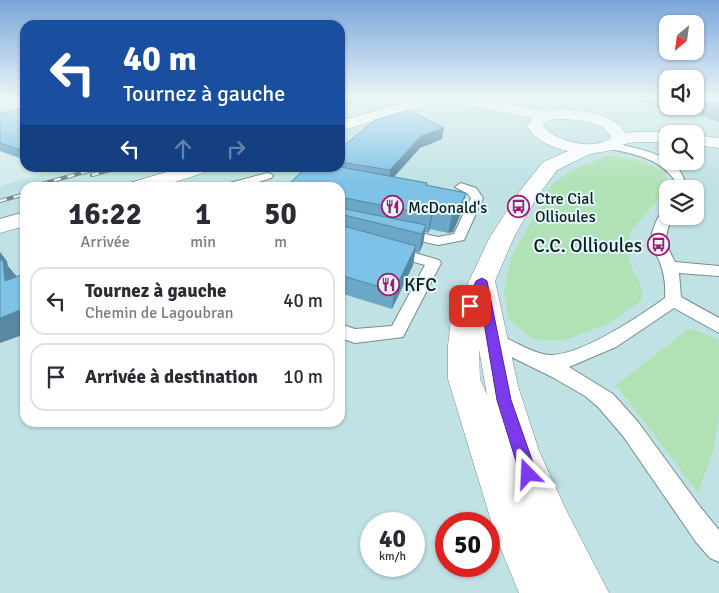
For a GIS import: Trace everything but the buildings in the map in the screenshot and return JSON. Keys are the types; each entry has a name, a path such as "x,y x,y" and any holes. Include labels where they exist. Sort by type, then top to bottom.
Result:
{"main road":[{"path":"546,127 550,150 550,166"},
{"path":"548,127 563,144 589,148"},
{"path":"601,127 614,137"},
{"path":"543,593 518,537 464,379 463,346 465,319 502,237 519,207 550,166 614,137 659,136"},
{"path":"704,141 719,143"},
{"path":"153,182 187,172"},
{"path":"0,226 20,220"},
{"path":"482,281 504,400 522,458 555,538 584,593"}],"lane":[{"path":"614,137 663,161 674,170 680,180"},
{"path":"246,182 266,176"},
{"path":"394,231 438,241 459,237 477,198 472,191 462,187"},
{"path":"661,225 657,242 673,280 673,300"},
{"path":"345,333 355,336 397,332 434,262 378,248"},
{"path":"668,267 719,271"},
{"path":"673,300 719,326"},
{"path":"543,363 567,359 586,353 654,315 673,300"},
{"path":"493,340 543,363 591,390 616,411 700,529 719,549"}],"shaded area":[{"path":"345,127 659,127 659,170 704,170 704,127 719,127 719,339 689,328 713,451 719,415 719,593 0,593 0,186 51,172 345,172","holes":["551,186 643,216 630,232 628,243 628,253 632,269 641,285 606,325 561,341 546,341 535,218"]}],"green space":[{"path":"605,156 636,160 665,173 666,180 659,180 659,198 630,232 628,253 632,269 641,285 642,300 606,325 562,341 532,339 508,318 504,291 511,258 551,186 568,172"},
{"path":"690,328 719,339 719,415 713,451 698,493 616,385"}],"railway":[{"path":"49,182 85,172"},
{"path":"92,175 103,172"},
{"path":"0,201 20,195"}],"place":[{"name":"McDonald's","path":"392,207"},
{"name":"Ctre Cial Ollioules","path":"519,207"},
{"name":"C.C. Ollioules","path":"658,245"},
{"name":"KFC","path":"388,284"}],"route":[{"path":"470,306 482,281 504,400 528,474"}]}
